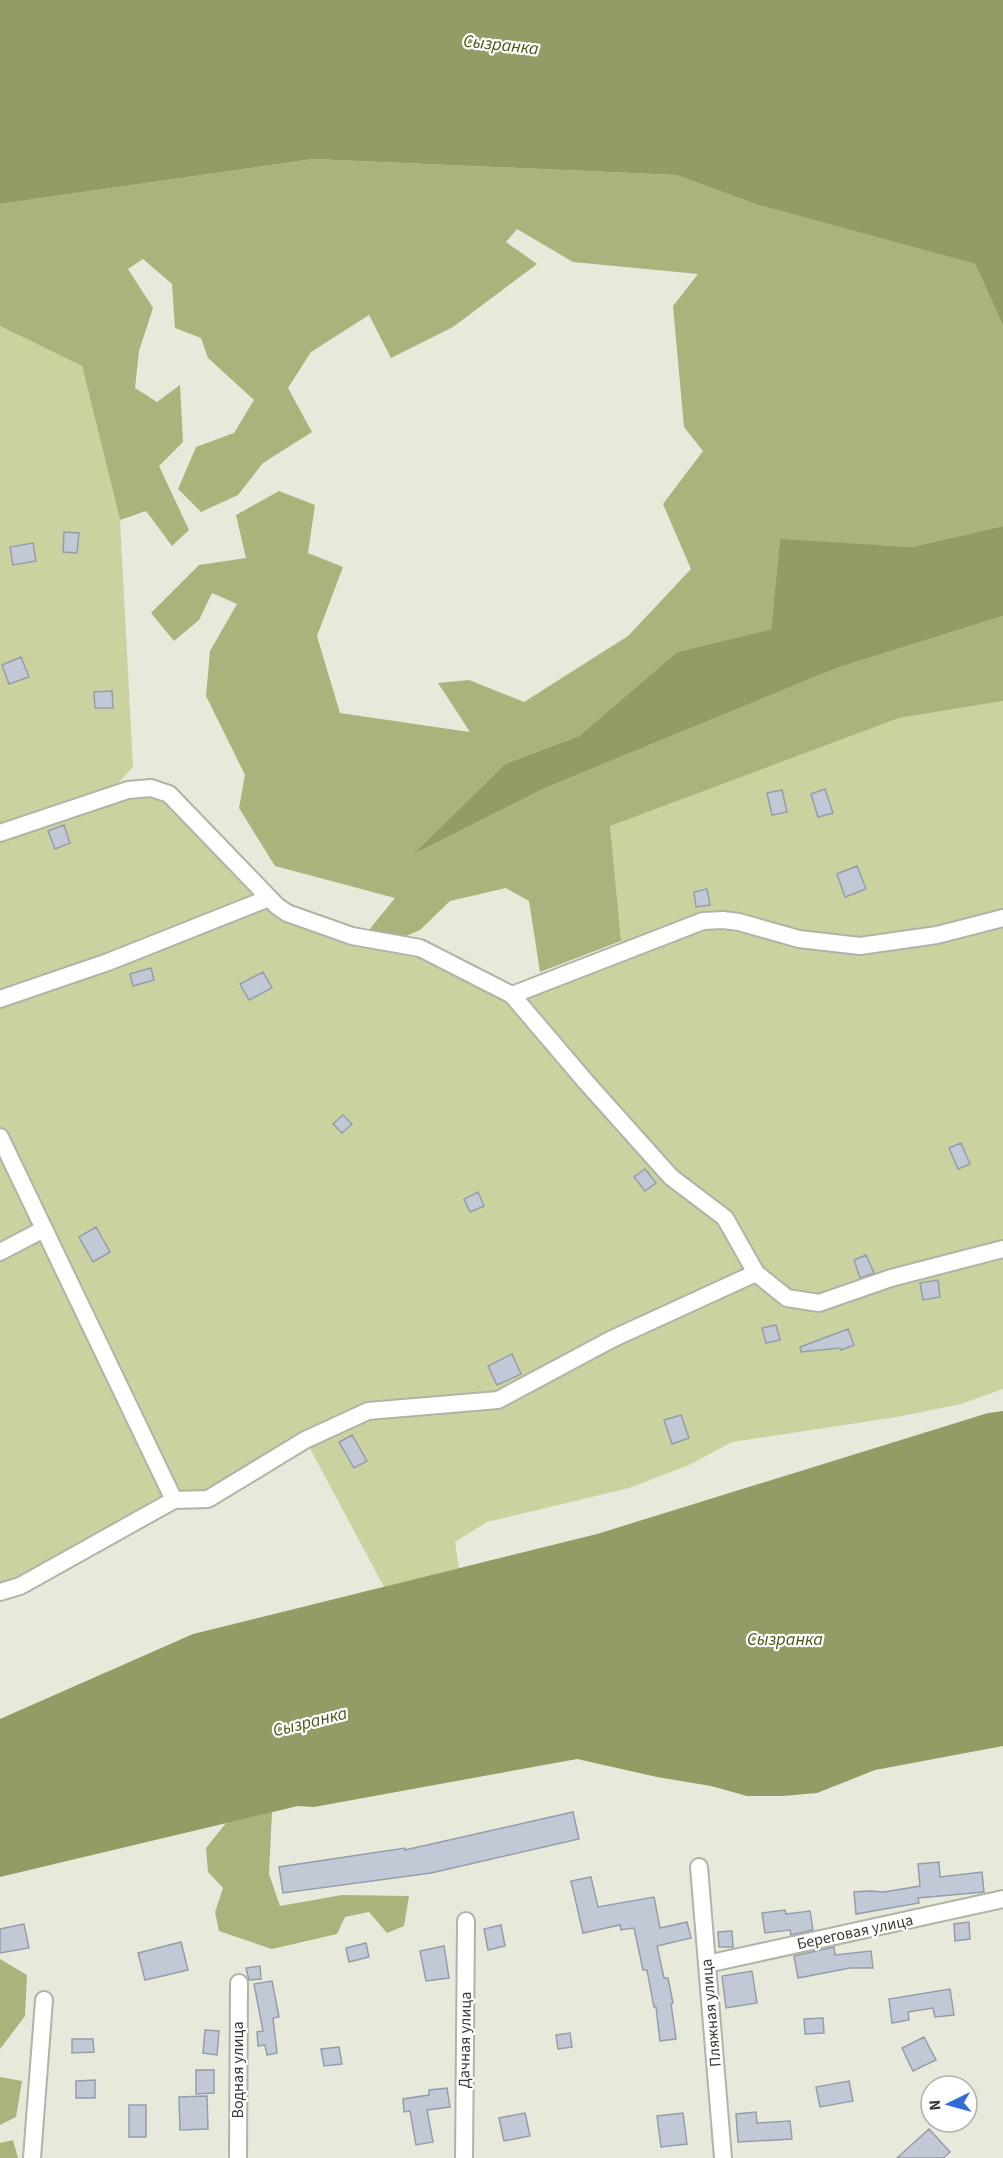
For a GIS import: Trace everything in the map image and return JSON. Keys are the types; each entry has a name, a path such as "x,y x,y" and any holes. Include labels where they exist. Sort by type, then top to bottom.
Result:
{"street":[{"path":"0,833 128,790 151,788 169,794 269,898 287,913 352,936 420,948 512,995 586,1082 672,1177 725,1218 756,1273 787,1298 819,1303 891,1278 1003,1249"},
{"path":"0,999 108,962 269,898"},
{"path":"512,995 703,921 739,922 799,939 860,946 937,935 1003,918"},
{"path":"0,1137 174,1500"},
{"path":"0,1252 44,1229"},
{"path":"0,1592 20,1586 174,1500 208,1499 305,1440 368,1411 498,1400 612,1339 756,1273"},
{"name":"Пляжная улица","path":"699,1867 723,2158"},
{"name":"Береговая улица","path":"707,1964 1003,1899"},
{"name":"Дачная улица","path":"464,2158 466,1921"},
{"name":"Водная улица","path":"238,2158 239,1983"},
{"path":"32,2158 44,2000"}],"shaded area":[{"path":"313,159 676,175 758,205 975,264 1003,326 1003,526 911,547 780,540 771,629 677,652 579,736 505,764 416,853 545,788 837,668 1003,616 1003,701 899,718 610,826 621,941 540,972 529,901 506,888 450,901 420,930 392,942 369,930 395,898 275,866 239,808 245,775 206,696 210,651 237,604 212,593 199,620 174,641 151,613 199,565 246,558 236,515 279,491 315,505 308,553 343,567 317,636 340,713 470,732 438,683 469,680 524,702 628,636 691,569 663,504 703,451 684,427 673,306 698,274 573,262 517,229 506,242 537,264 453,327 391,358 369,315 311,352 288,388 312,432 263,463 238,495 201,512 178,489 196,447 234,433 254,400 208,358 201,338 175,328 172,284 143,259 128,269 153,308 139,351 135,388 157,402 180,385 183,442 159,466 189,530 172,546 146,511 120,520 82,366 0,326 0,204"},
{"path":"0,326 82,366 120,520 133,767 105,797 151,788 277,906 420,948 513,995 622,953 609,826 899,718 1003,701 1003,1389 961,1404 897,1417 732,1442 689,1465 629,1488 487,1522 455,1542 459,1568 384,1587 306,1441 208,1499 174,1500 0,1592"},
{"path":"272,1812 269,1874 280,1906 342,1895 409,1896 404,1926 387,1933 369,1912 345,1917 337,1934 272,1949 219,1931 215,1912 223,1888 208,1872 206,1848 226,1823"},
{"path":"0,1959 27,1975 25,2016 0,2049"},
{"path":"0,2077 22,2081 16,2117 0,2125"},
{"path":"13,2140 18,2158 0,2158 0,2143"}],"water":[{"name":"Сызранка","path":"0,0 1003,0 1003,326 975,264 758,205 676,175 313,159 0,204"},
{"path":"1003,526 1003,616 837,668 545,788 414,854 505,764 579,736 677,652 771,629 780,539 911,547"},
{"name":"Сызранка","path":"1003,1411 1003,1746 875,1770 817,1793 783,1796 747,1796 711,1786 657,1777 577,1759 314,1807 298,1806 0,1877 0,1719 193,1634 597,1534 988,1413"}],"building":[{"path":"64,532 79,533 77,553 63,552"},
{"path":"33,543 36,561 13,565 10,547"},
{"path":"21,657 29,677 9,684 2,665"},
{"path":"112,691 113,708 95,708 94,692"},
{"path":"825,789 833,813 818,817 811,794"},
{"path":"782,790 787,812 772,815 767,793"},
{"path":"64,825 70,843 55,849 48,831"},
{"path":"857,866 866,889 845,897 837,874"},
{"path":"707,889 710,905 696,907 694,892"},
{"path":"151,968 154,980 133,986 130,974"},
{"path":"263,972 272,988 249,1000 240,984"},
{"path":"343,1115 352,1124 342,1133 333,1124"},
{"path":"961,1143 970,1164 958,1169 949,1148"},
{"path":"645,1169 656,1183 645,1191 634,1177"},
{"path":"478,1192 484,1206 470,1212 464,1199"},
{"path":"96,1227 110,1252 93,1262 79,1237"},
{"path":"866,1255 874,1273 860,1278 854,1260"},
{"path":"938,1280 940,1297 923,1300 920,1283"},
{"path":"776,1325 780,1340 766,1343 762,1328"},
{"path":"848,1329 854,1345 841,1350 840,1348 801,1352 800,1347"},
{"path":"512,1354 521,1374 497,1385 488,1366"},
{"path":"681,1415 689,1438 672,1444 664,1420"},
{"path":"352,1435 367,1461 354,1468 339,1442"},
{"path":"573,1812 579,1839 431,1873 283,1893 279,1867 405,1848 405,1850"},
{"path":"939,1862 940,1877 982,1872 984,1892 918,1898 919,1903 856,1914 854,1892 884,1892 920,1886 918,1864"},
{"path":"591,1877 598,1907 654,1897 660,1928 687,1922 691,1938 657,1946 664,1978 668,1978 676,2039 660,2041 656,2007 654,2007 647,1970 643,1970 634,1928 621,1930 620,1925 583,1933 571,1881"},
{"path":"785,1910 786,1914 810,1911 813,1930 791,1935 790,1930 765,1933 762,1913"},
{"path":"969,1922 970,1939 955,1941 954,1924"},
{"path":"24,1924 29,1948 0,1953 0,1929"},
{"path":"501,1925 505,1946 488,1950 484,1929"},
{"path":"732,1931 733,1947 719,1947 718,1932"},
{"path":"181,1942 188,1970 145,1980 138,1953"},
{"path":"366,1943 369,1957 349,1962 346,1948"},
{"path":"444,1946 449,1978 426,1981 420,1951"},
{"path":"834,1947 835,1955 871,1951 873,1968 850,1968 798,1978 794,1956"},
{"path":"260,1966 261,1979 249,1980 246,1968"},
{"path":"752,1971 757,2003 726,2008 722,1976"},
{"path":"272,1981 279,2017 273,2018 277,2053 267,2055 265,2045 258,2046 257,2032 263,2031 254,1984"},
{"path":"950,1989 954,2015 935,2017 933,2008 908,2012 909,2020 892,2023 889,1999"},
{"path":"823,2018 824,2033 805,2034 804,2019"},
{"path":"205,2030 219,2031 217,2055 203,2053"},
{"path":"570,2033 572,2047 558,2049 556,2035"},
{"path":"924,2037 936,2060 913,2071 902,2048"},
{"path":"72,2039 93,2039 94,2052 72,2053"},
{"path":"339,2047 342,2064 324,2066 321,2049"},
{"path":"196,2070 214,2070 214,2093 196,2094"},
{"path":"95,2080 95,2098 76,2098 76,2081"},
{"path":"849,2081 853,2101 820,2107 816,2087"},
{"path":"447,2088 450,2107 427,2110 433,2142 416,2145 410,2111 404,2112 403,2099 429,2095 429,2090"},
{"path":"207,2096 208,2129 180,2130 179,2097"},
{"path":"129,2105 146,2105 146,2137 129,2137"},
{"path":"756,2112 757,2123 790,2121 792,2139 738,2142 736,2114"},
{"path":"525,2113 530,2136 504,2141 499,2118"},
{"path":"683,2113 687,2144 661,2147 657,2116"},
{"path":"923,2134 934,2134 950,2152 943,2158 897,2158"}]}
